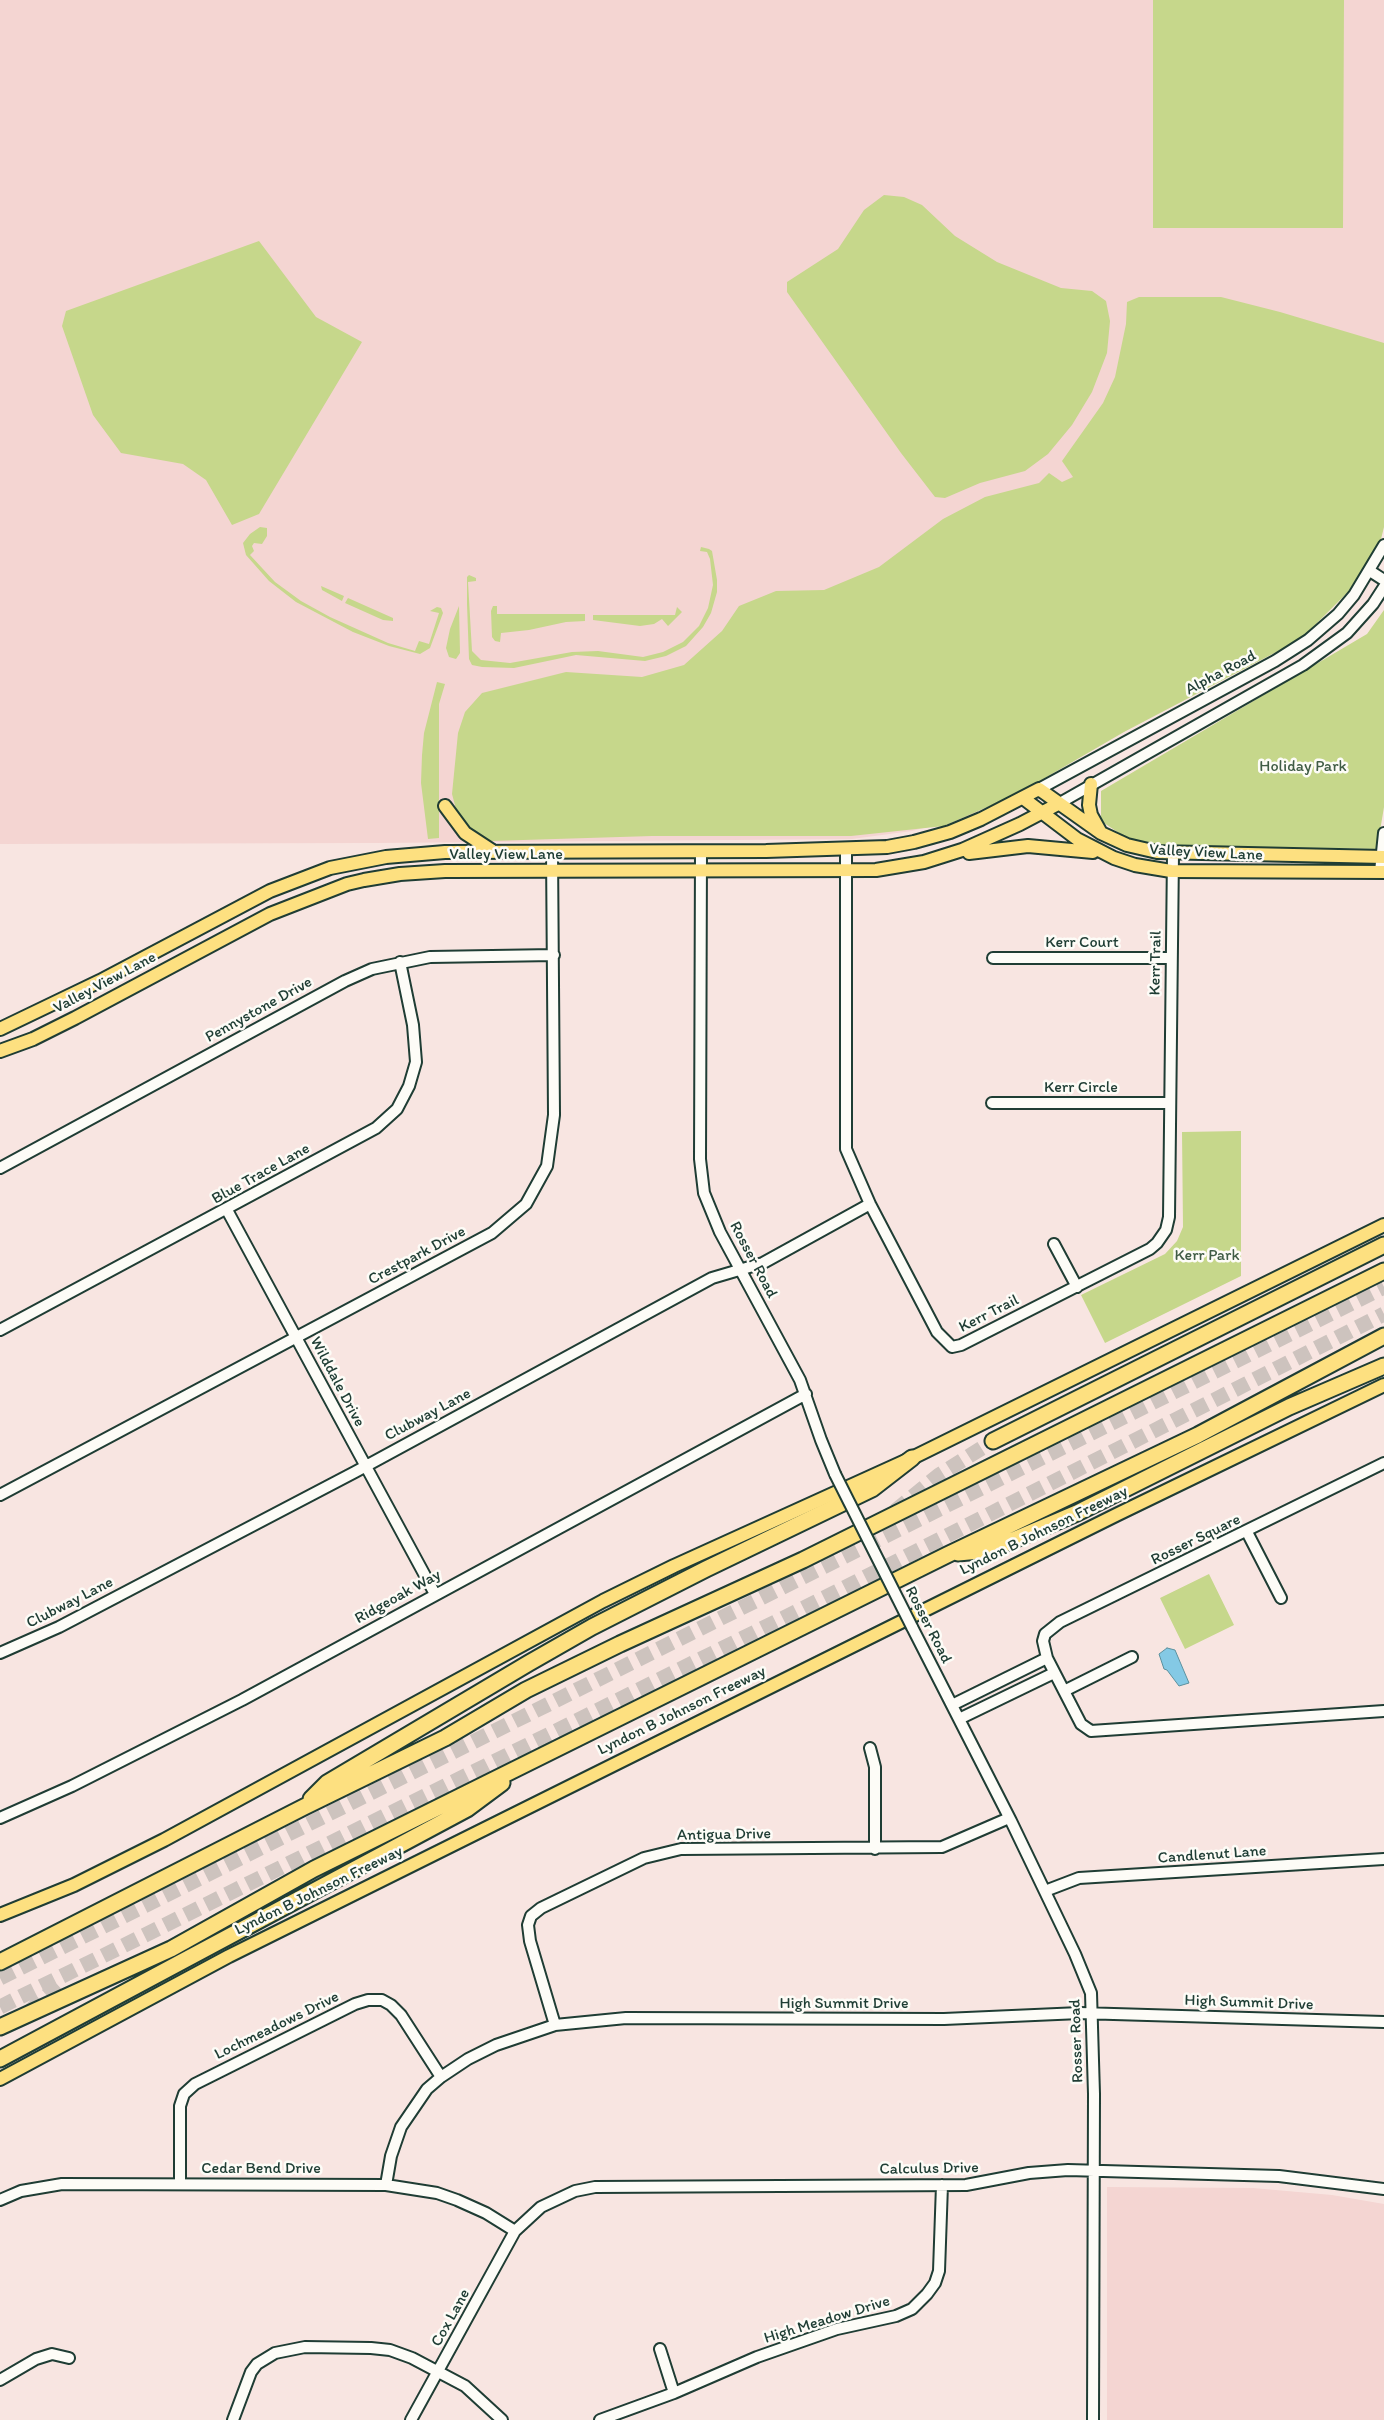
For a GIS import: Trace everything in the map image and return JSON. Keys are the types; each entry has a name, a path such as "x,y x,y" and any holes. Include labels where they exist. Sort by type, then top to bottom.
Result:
{"highway":[{"path":"993,1441 1384,1245"},
{"path":"0,1962 304,1807 446,1738 526,1690 620,1644 803,1560 1384,1272"},
{"name":"Lyndon B Johnson Freeway","path":"0,2027 171,1949 314,1868 947,1555 1198,1435 1384,1336"},
{"path":"947,1555 990,1550 1077,1513 1289,1407 1384,1366"},
{"path":"304,1807 327,1782 529,1663 592,1627 706,1569 872,1490 912,1458"},
{"path":"0,2059 467,1809 538,1758"}],"main road":[{"path":"1091,784 1089,805 1091,815 1101,833"},
{"name":"Valley View Lane","path":"0,1029 263,895 330,868 360,861 422,853 701,851 887,847 914,842 981,820 1039,789 1101,833 1127,845 1157,852 1173,854 1382,856"},
{"name":"Valley View Lane","path":"1023,798 1070,835 1105,854 1135,865 1172,870 1382,872"},
{"name":"Valley View Lane","path":"0,1051 33,1039 75,1018 270,914 347,884 400,874 445,871 847,871 900,867 992,838 1058,804"},
{"path":"445,806 465,833 473,840 493,851"},
{"path":"946,854 1028,846 1105,854"},
{"path":"147,955 155,974"},
{"path":"0,1915 74,1885 164,1840 603,1601 674,1566 912,1458 1384,1225"},
{"name":"Lyndon B Johnson Freeway","path":"0,2079 238,1951 1089,1528 1384,1385"}],"street":[{"name":"Alpha Road","path":"1039,789 1275,661 1308,640 1338,614 1354,595 1384,545"},
{"path":"1370,571 1384,580"},
{"name":"Alpha Road","path":"1058,804 1315,657 1347,634 1373,604 1384,587"},
{"path":"1382,872 1384,833"},
{"name":"Kerr Trail","path":"846,848 845,1138 850,1160 870,1204 938,1332 952,1347 961,1345 1150,1248 1157,1243 1166,1230 1169,1217 1173,854"},
{"name":"Crestpark Drive","path":"0,1495 492,1233 526,1204 547,1166 554,1115 552,851"},
{"name":"Rosser Road","path":"701,851 701,1177 710,1210 806,1394 821,1440 836,1474 1045,1891 1091,1993 1093,2013 1094,2171 1093,2420"},
{"name":"Pennystone Drive","path":"0,1168 344,981 372,969 400,962 449,955 554,955"},
{"name":"Kerr Court","path":"993,958 1171,958"},
{"name":"Blue Trace Lane","path":"0,1330 227,1210 376,1128 397,1109 409,1086 416,1062 413,1026 400,962"},
{"name":"Kerr Circle","path":"992,1103 1169,1103"},
{"name":"Clubway Lane","path":"0,1652 59,1627 365,1466 712,1278 763,1263 870,1204"},
{"name":"Wilddale Drive","path":"227,1210 435,1594"},
{"path":"1054,1244 1077,1287"},
{"name":"Ridgeoak Way","path":"0,1818 72,1786 242,1700 806,1394"},
{"name":"Rosser Square","path":"1384,1463 1051,1628 1045,1634 1042,1642 1054,1673 1081,1724 1091,1731 1384,1711"},
{"path":"1247,1532 1281,1598"},
{"path":"1064,1691 1132,1657"},
{"path":"952,1705 1047,1658"},
{"path":"959,1718 1054,1673"},
{"path":"870,1748 875,1767 874,1849"},
{"name":"Antigua Drive","path":"556,2024 530,1941 528,1925 532,1916 541,1908 644,1858 680,1849 942,1848 1009,1818"},
{"name":"Candlenut Lane","path":"1045,1891 1079,1878 1384,1859"},
{"name":"Lochmeadows Drive","path":"180,2184 180,2106 184,2094 195,2084 356,2004 368,2000 382,2000 392,2005 401,2015 441,2077"},
{"name":"High Summit Drive","path":"386,2186 391,2156 401,2127 427,2090 441,2077 468,2059 496,2045 556,2024 626,2018 944,2019 1093,2013 1384,2022"},
{"name":"Calculus Drive","path":"516,2231 541,2207 557,2198 595,2187 980,2184 1046,2171 1094,2171 1279,2176 1384,2189"},
{"name":"Cedar Bend Drive","path":"0,2200 22,2191 53,2185 386,2186 437,2193 486,2213 516,2231"},
{"name":"High Meadow Drive","path":"600,2420 674,2394 757,2357 837,2329 896,2316 912,2308 931,2288 939,2271 942,2185"},
{"name":"Cox Lane","path":"411,2420 516,2231"},
{"path":"233,2420 250,2372 265,2358 289,2349 305,2347 390,2350 439,2371 477,2395 502,2420"},
{"path":"660,2349 674,2394"},
{"path":"0,2380 36,2359 52,2354 69,2358"}],"shaded area":[{"path":"0,0 1384,0 1384,520 1188,695 967,817 912,831 852,839 0,844"},
{"path":"1107,2187 1253,2188 1332,2195 1384,2204 1384,2420 1107,2420"}],"green space":[{"path":"1153,0 1344,0 1343,228 1153,228"},
{"path":"884,195 904,197 922,205 955,236 997,262 1061,288 1092,291 1106,301 1110,321 1107,353 1092,392 1072,425 1048,454 1025,471 980,483 945,498 935,497 901,453 787,292 787,282 838,249 864,210"},
{"path":"259,241 316,317 362,342 259,514 232,525 206,480 183,464 121,453 93,415 62,326 66,311"},
{"path":"1139,297 1221,297 1280,312 1384,343 1384,527 1381,539 1348,592 1301,639 1124,732 1019,793 944,826 851,836 652,836 491,841 461,828 452,794 458,733 465,712 482,693 566,672 642,677 684,665 722,631 739,606 776,591 824,590 879,567 943,519 985,497 1039,483 1049,473 1062,482 1073,477 1062,461 1103,403 1115,377 1126,324 1127,302"},
{"path":"260,527 267,528 267,536 262,544 254,543 252,546 254,551 250,555 275,582 301,601 330,617 388,643 415,651 419,641 429,644 439,613 430,611 437,607 441,608 443,613 430,648 420,654 389,646 353,632 296,602 269,581 246,555 243,543 250,534"},
{"path":"701,547 712,551 717,580 717,592 711,613 703,627 686,646 666,656 645,661 576,655 514,668 472,665 469,659 467,577 469,575 476,578 476,581 468,582 472,651 481,660 510,663 572,652 598,651 643,657 663,652 683,642 699,626 708,608 713,585 710,559 707,552 700,551"},
{"path":"321,586 344,596 342,601 322,590"},
{"path":"348,598 393,618 393,621 383,620 345,603"},
{"path":"459,606 460,653 456,659 449,657 446,648 450,629"},
{"path":"493,606 497,606 497,614 585,614 585,621 566,622 529,630 501,633 500,642 495,641 492,637 491,611"},
{"path":"677,607 682,612 668,626 662,619 654,624 640,626 593,620 593,615 675,615"},
{"name":"Holiday Park","path":"1384,610 1384,807 1377,849 1158,846 1128,839 1101,821 1101,791 1367,634"},
{"path":"437,682 445,684 439,704 439,838 428,839 421,783 422,755 424,733"},
{"name":"Kerr Park","path":"1241,1131 1241,1276 1105,1343 1081,1295 1165,1254 1177,1241 1183,1227 1182,1132"},
{"path":"1209,1574 1234,1625 1185,1649 1160,1598"}],"water":[{"path":"1167,1648 1175,1650 1189,1683 1179,1686 1167,1670 1164,1669 1159,1654"}],"tunnel":[{"path":"0,1978 1384,1287"},
{"path":"0,2007 844,1588 1384,1314"},
{"path":"895,1511 939,1475 993,1441"},
{"path":"30,2011 64,1980"}]}
